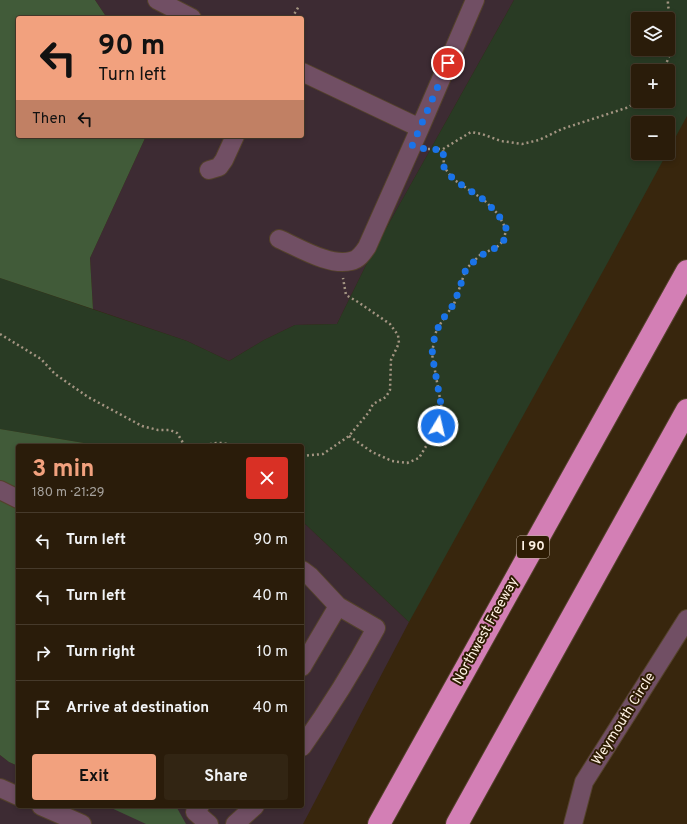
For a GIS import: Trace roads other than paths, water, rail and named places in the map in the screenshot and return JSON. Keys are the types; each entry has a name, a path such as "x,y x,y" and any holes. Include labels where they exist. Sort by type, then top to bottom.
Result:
{"highway":[{"name":"Northwest Freeway","path":"379,824 687,271"},
{"path":"457,824 687,410"}],"street":[{"path":"157,0 188,16"},
{"path":"279,239 325,259 340,262 351,261 361,256 367,247 412,146 475,0"},
{"path":"304,73 420,128"},
{"path":"209,170 219,167 224,160 234,138"},
{"path":"0,490 16,498"},
{"path":"304,572 338,606 376,628 356,664 304,744"},
{"path":"304,664 338,606"},
{"name":"Weymouth Circle","path":"573,824 584,782 687,619"},
{"path":"0,788 16,795"},
{"path":"46,808 82,824"},
{"path":"198,808 195,812 210,824"},
{"path":"235,824 253,808"}]}
